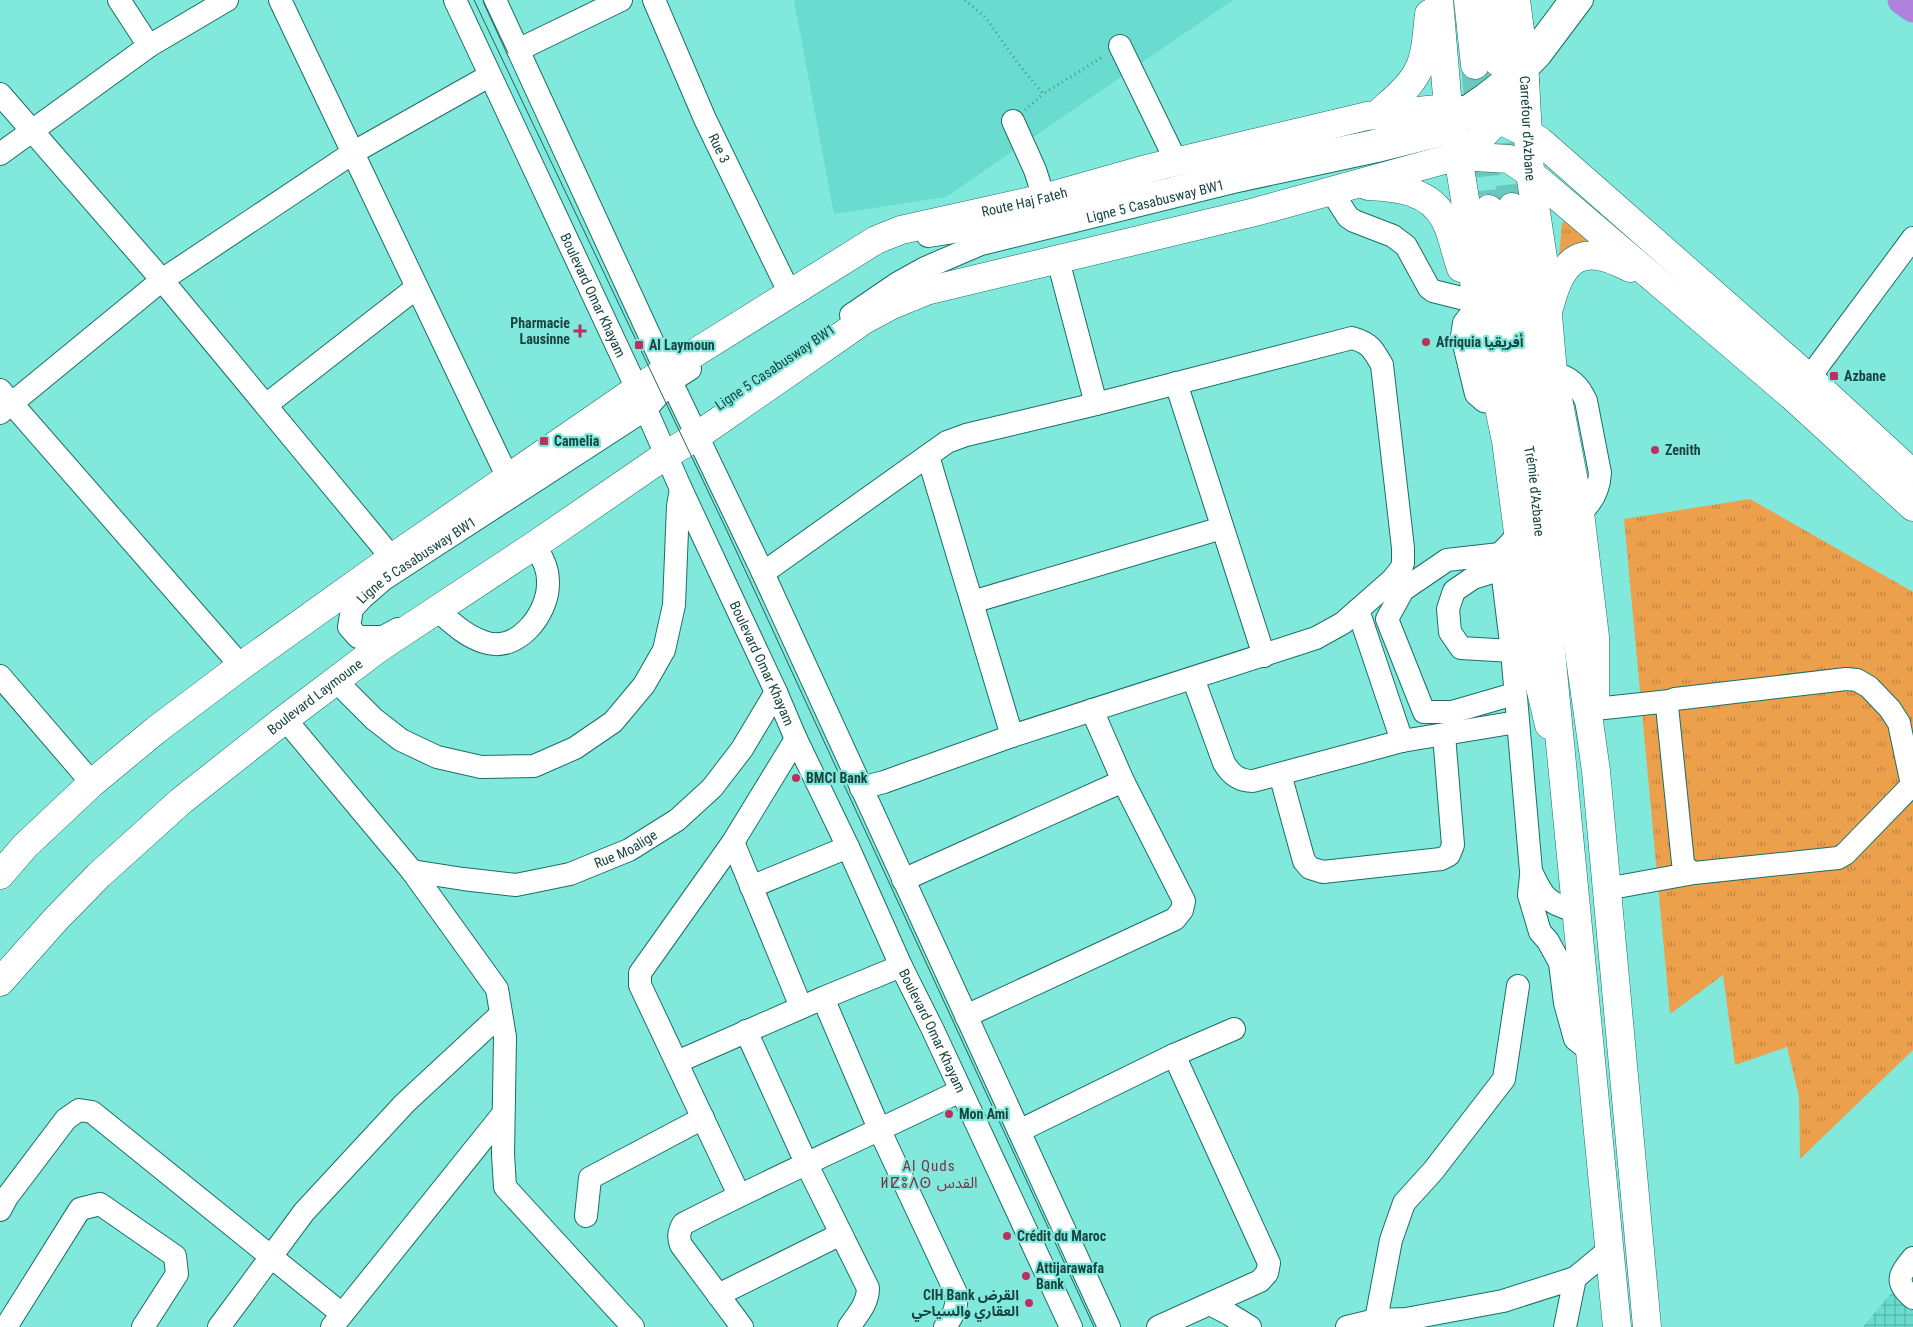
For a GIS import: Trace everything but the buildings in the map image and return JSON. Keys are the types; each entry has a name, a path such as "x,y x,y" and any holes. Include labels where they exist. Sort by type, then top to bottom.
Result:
{"main road":[{"path":"1377,115 1407,87 1417,72 1425,48 1431,0"},
{"path":"1438,0 1444,51 1468,116 1458,156 1489,205 1477,302"},
{"path":"1468,0 1579,175 1801,387 1913,507"},
{"path":"1468,116 1514,101 1512,72 1491,0"},
{"name":"Carrefour d'Azbane","path":"1458,156 1524,155 1512,72 1516,0"},
{"name":"Route Haj Fateh","path":"641,399 668,376 790,294 876,240 901,230 1044,198 1150,168 1367,116 1468,116"},
{"path":"1468,116 1524,155 1662,286 1801,387 1913,474"},
{"path":"1489,205 1471,187 1483,172 1491,166 1524,155 1545,160 1579,175"},
{"path":"1524,155 1543,258 1553,372 1580,514 1595,637 1596,771 1647,1327"},
{"path":"664,453 694,430 864,320 926,290 1058,260 1342,189 1458,156"},
{"path":"1342,189 1397,188 1419,194 1435,206 1445,220 1461,266 1477,302 1506,441 1507,553 1562,777 1617,1327"},
{"name":"Trémie d'Azbane","path":"1489,205 1524,334 1551,453 1596,771"},
{"name":"Trémie d'Azbane","path":"1489,205 1505,330 1533,467 1562,777"},
{"path":"1548,313 1556,284 1564,270 1575,258 1586,255 1600,255 1614,260 1662,286"},
{"path":"0,875 25,846 92,783 156,730 241,666 508,478 641,399"},
{"name":"Boulevard Laymoune","path":"0,982 56,919 99,875 181,802 285,719 379,648 536,545 664,453"}],"street":[{"path":"119,0 149,46"},
{"path":"0,154 149,46 227,0"},
{"path":"280,0 508,478"},
{"name":"Boulevard Omar Khayam","path":"455,0 641,399 796,739 848,847 901,966 932,1028 1062,1322"},
{"path":"495,0 668,376 763,573 1110,1327"},
{"path":"518,50 621,0"},
{"name":"Rue 3","path":"654,0 705,119 790,294"},
{"path":"1512,72 1570,0"},
{"path":"1512,72 1540,56 1582,0"},
{"path":"1120,46 1176,163"},
{"path":"241,666 4,402 162,280 354,152 489,76"},
{"path":"0,94 162,280 392,558"},
{"name":"Ligne 5 Casabusway BW1","path":"668,376 864,256 892,244 923,237 1007,224 1164,190 1275,161 1374,142 1468,116"},
{"name":"Ligne 5 Casabusway BW1","path":"694,430 898,283 952,255 1010,236 1122,211 1233,182 1420,142 1437,136 1468,116"},
{"path":"1012,121 1035,170 1044,198"},
{"path":"1342,189 1348,217 1400,240 1410,253 1429,288 1433,291 1477,302"},
{"path":"1801,387 1913,238"},
{"path":"1058,260 1096,404"},
{"path":"266,405 416,288"},
{"path":"763,573 947,442 966,435 1096,404 1352,338 1364,342 1373,349 1382,365 1403,548 1403,563 1401,569 1392,580 1343,623 1316,638 1264,656 1012,736 884,782 861,788"},
{"path":"1176,383 1264,656"},
{"name":"Ligne 5 Casabusway BW1","path":"641,399 384,579 352,609 349,627 358,637 383,637 407,625 664,453"},
{"path":"928,456 1012,736"},
{"path":"336,680 374,718 401,740 437,757 481,767 534,766 575,748 614,722 644,685 664,650 674,605 678,506 681,489"},
{"path":"972,602 1222,528"},
{"path":"436,610 463,632 485,643 501,643 518,637 532,626 544,607 548,586 548,570 536,545"},
{"path":"1507,553 1514,694 1531,870 1529,895 1540,932 1548,941 1560,962 1565,1003 1575,1039 1589,1050"},
{"path":"1507,553 1454,591 1448,609 1450,632 1461,648 1512,651"},
{"path":"1507,553 1448,560 1403,590 1387,619 1424,712 1452,712 1514,694"},
{"path":"1358,610 1402,741"},
{"path":"0,676 92,783"},
{"path":"1193,678 1224,763 1231,773 1242,780 1253,781 1402,741 1517,722"},
{"path":"1595,709 1846,679 1857,680 1869,687 1890,709 1900,723 1913,785 1845,854 1838,858 1694,873 1606,889"},
{"name":"Rue Moalige","path":"412,871 463,880 516,885 570,874 628,850 677,820 712,788 742,749 776,692"},
{"path":"1670,701 1667,712 1683,863 1694,873"},
{"path":"966,1016 1175,919 1182,910 1184,901 1123,781 1092,710"},
{"path":"285,719 412,871 498,989 505,1037 502,1154 505,1188 633,1327"},
{"path":"1280,774 1304,861 1306,865 1314,870 1323,872 1441,859 1449,855 1453,845 1444,735"},
{"path":"739,1196 640,985 640,973 733,842 796,739"},
{"path":"903,880 1123,781"},
{"path":"733,842 801,1007"},
{"path":"751,886 848,847"},
{"path":"1531,870 1541,893 1558,906 1576,912"},
{"path":"677,1062 801,1007 901,966"},
{"path":"1376,1320 1391,1240 1404,1203 1433,1171 1504,1080 1518,986"},
{"path":"822,998 880,1130 956,1293 958,1304 945,1327"},
{"path":"219,1327 304,1212 405,1103 501,1014"},
{"path":"1019,1131 1174,1055 1234,1029"},
{"path":"746,1031 807,1165 868,1288 868,1296 864,1305 849,1327"},
{"path":"1158,1327 1260,1282 1268,1273 1269,1263 1174,1055"},
{"path":"738,1326 718,1295 681,1246 679,1239 683,1224 960,1091"},
{"path":"0,1210 7,1197 66,1119 79,1110 92,1112 271,1256 337,1321 503,1114"},
{"path":"586,1216 590,1178 703,1118"},
{"path":"6,1327 80,1209 100,1204 175,1256 177,1274 143,1327"},
{"path":"718,1295 841,1234"},
{"path":"1347,1327 1376,1320 1406,1318 1503,1301 1575,1278 1609,1250"},
{"path":"1913,1258 1902,1272 1900,1280 1902,1289 1913,1298"},
{"path":"1565,1327 1575,1278"},
{"path":"1210,1304 1250,1327"}],"path":[{"path":"965,0 986,18 1017,62 1043,94 1120,46"}],"shaded area":[{"path":"794,0 1233,0 946,197 834,214"},
{"path":"1913,1267 1913,1327 1863,1327"}],"green space":[{"path":"1575,221 1608,248 1558,268 1562,222"},
{"path":"1750,499 1913,592 1913,1050 1800,1159 1799,1096 1787,1047 1735,1065 1723,975 1670,1014 1624,519"}],"waterway":[{"path":"1902,0 1913,8"}],"tunnel":[{"path":"1475,65 1489,209"},
{"path":"1501,101 1512,207"}],"tram line":[{"path":"474,0 727,531 1094,1327"},
{"path":"483,0 508,53"}],"place":[{"name":"Pharmacie Lausinne","path":"580,331"},
{"name":"Afriquia أفريقيا","path":"1426,342"},
{"name":"Al Laymoun","path":"639,345"},
{"name":"Azbane","path":"1834,376"},
{"name":"Camelia","path":"544,441"},
{"name":"Zenith","path":"1655,450"},
{"name":"BMCI Bank","path":"796,778"},
{"name":"Mon Ami","path":"949,1114"},
{"name":"Crédit du Maroc","path":"1007,1236"},
{"name":"Attijarawafa Bank","path":"1026,1276"},
{"name":"CIH Bank القرض العقاري والسياحي","path":"1029,1303"}],"district":[{"name":"Al Quds ⵍⵇⵓⴷⵙ القدس","path":"929,1174"}]}
